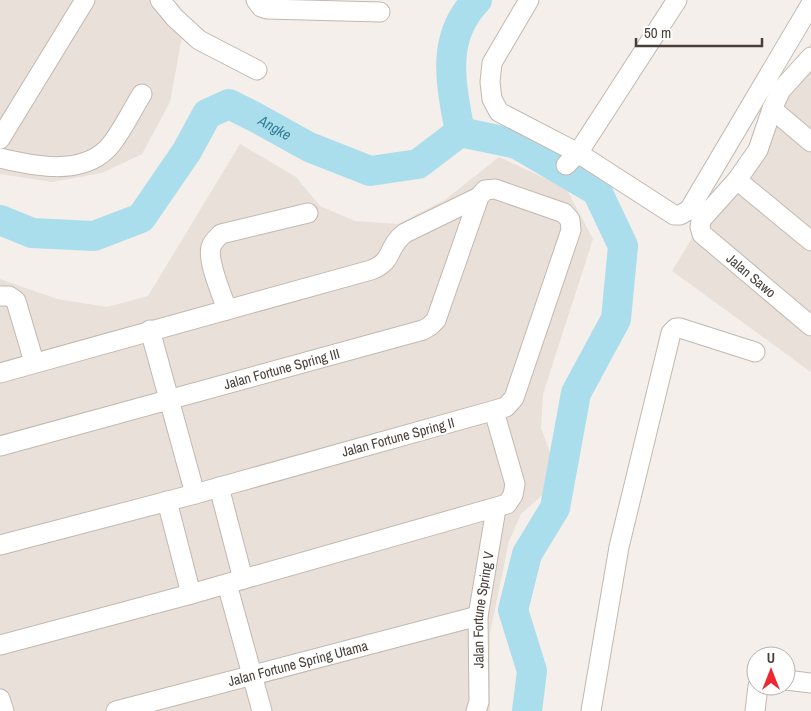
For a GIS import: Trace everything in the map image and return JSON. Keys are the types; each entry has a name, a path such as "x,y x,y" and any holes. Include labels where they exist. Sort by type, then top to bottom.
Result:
{"street":[{"path":"0,139 85,0"},
{"path":"160,0 175,18 199,40 257,70"},
{"path":"256,0 261,7 267,9 380,12"},
{"path":"529,0 492,62 490,82 492,99 499,112 572,159 674,215 680,215 689,210 811,4"},
{"path":"572,159 677,0"},
{"path":"811,57 781,90 772,109 758,150 737,180 811,241"},
{"path":"0,158 29,165 56,167 94,160 108,148 142,94"},
{"path":"772,109 811,142"},
{"name":"Jalan Sawo","path":"737,180 701,220 702,234 811,326"},
{"name":"Jalan Fortune Spring II","path":"0,373 380,267 388,260 396,240 404,233 479,197 485,190 495,189 564,213 570,220 571,230 514,398 506,407 195,494 0,545"},
{"name":"Jalan Fortune Spring III","path":"0,446 414,333 430,326 436,320 479,197"},
{"path":"227,310 211,259 211,247 214,240 221,234 308,212"},
{"path":"0,296 9,296 16,301 34,362"},
{"path":"591,711 619,547 671,333 673,330 680,328 754,352"},
{"path":"150,330 195,494"},
{"path":"0,645 235,582 496,509 507,504 513,495 515,484 494,411"},
{"path":"219,487 252,676 262,711"},
{"path":"167,501 191,594"},
{"name":"Jalan Fortune Spring V","path":"476,711 479,702 478,616 496,509"},
{"name":"Jalan Fortune Spring Utama","path":"116,711 478,616"},
{"path":"796,681 811,682"},
{"path":"755,711 757,696"},
{"path":"0,699 4,711"}],"shaded area":[{"path":"0,0 157,0 183,31 170,102 142,154 102,173 52,182 0,174"},
{"path":"811,43 811,372 672,271"},
{"path":"240,144 296,177 320,206 355,221 398,224 445,200 499,157 566,188 593,239 543,394 541,428 556,469 549,489 521,514 509,541 490,633 490,711 0,711 0,279 57,299 107,307 148,296"}],"waterway":[{"name":"Angke","path":"0,220 32,233 94,236 141,218 187,151 207,114 229,104 309,147 370,171 418,164 460,132 452,79 451,62 453,46 457,30 465,15 477,0"},
{"path":"460,132 517,144 597,191 623,246 616,319 576,393 555,508 527,554 513,610 532,671 527,711"}]}
